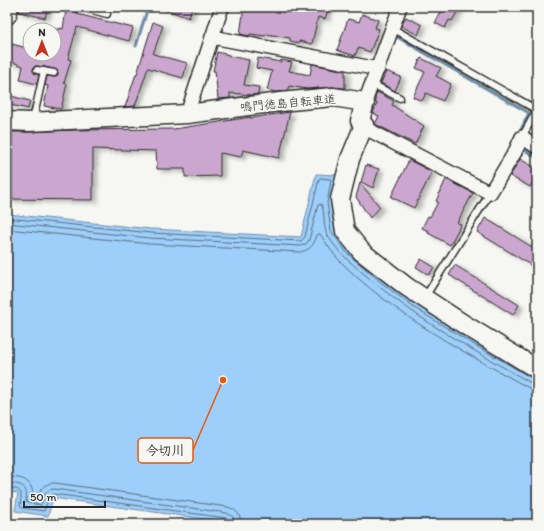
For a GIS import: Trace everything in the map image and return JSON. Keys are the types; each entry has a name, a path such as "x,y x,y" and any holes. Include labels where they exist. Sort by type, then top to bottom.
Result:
{"main road":[{"path":"7,15 9,7"},
{"name":"鳴門徳島自転車道","path":"7,121 33,122 187,114 333,97 365,102"},
{"path":"365,102 360,121 364,125 350,159 340,199 345,231 362,252 407,287 537,369"}],"street":[{"path":"187,114 222,7"},
{"path":"365,102 400,7"},
{"path":"212,36 378,69"},
{"path":"364,125 368,129 394,144 490,194 522,138 537,147"}],"lane":[{"path":"81,7 107,14"},
{"path":"392,28 537,110 522,138"},
{"path":"37,70 54,73"},
{"path":"33,122 44,71"},
{"path":"372,84 400,98"},
{"path":"424,298 490,194"}],"water":[{"path":"316,174 337,175 331,203 335,231 350,250 416,304 475,341 537,376 537,524 240,524 53,498 48,516 15,511 18,493 7,492 7,214 151,229 301,237"}],"building":[{"path":"19,7 48,7 45,18 19,12"},
{"path":"161,7 192,7 189,18"},
{"path":"244,7 329,7 325,19 318,17 312,44 299,41 299,43 290,41 290,38 266,34 265,36 250,34 250,36 240,34"},
{"path":"444,7 460,7 452,21 449,20 445,28 435,23"},
{"path":"66,10 133,28 129,41 77,27 68,59 71,60 64,83 67,84 61,109 44,106 48,86 45,85 47,76 56,77 58,73 57,70 35,66 33,70 34,73 39,75 37,84 20,80 23,66 7,60 12,44 22,47 22,62 62,62 63,29"},
{"path":"362,14 378,20 375,28 379,29 370,52 358,48 355,56 337,50 348,19 359,22"},
{"path":"406,17 422,25 418,35 401,26"},
{"path":"153,22 163,26 153,54 187,63 183,78 148,68 135,106 125,107 137,74"},
{"path":"217,52 249,60 244,85 259,87 258,94 252,95 230,93 230,98 218,99 215,71 213,71"},
{"path":"258,58 281,62 281,60 292,62 289,71 310,75 312,64 345,71 345,88 332,87 307,89 289,86 287,91 276,92 267,90 272,71 256,68"},
{"path":"421,58 441,68 436,76 451,84 443,101 426,93 422,101 413,97 425,72 416,68"},
{"path":"386,71 401,77 395,91 381,83"},
{"path":"377,92 394,101 392,105 424,126 415,144 375,124 379,116 373,113 377,103 375,102 375,98"},
{"path":"7,95 30,101 28,109 7,104"},
{"path":"290,112 279,158 243,150 241,157 220,153 220,176 185,177 185,169 157,169 156,151 93,149 93,200 7,199 7,132 174,129"},
{"path":"520,159 537,169 537,174 530,187 510,176"},
{"path":"409,160 432,172 414,208 391,197"},
{"path":"366,165 379,169 373,188 361,182"},
{"path":"446,179 473,193 457,223 461,224 450,245 422,228 438,202 436,201"},
{"path":"360,183 380,207 370,218 356,197"},
{"path":"485,218 537,250 537,269 477,232"},
{"path":"421,259 434,267 429,275 416,267"},
{"path":"455,265 519,305 513,315 449,275"}],"waterway":[{"path":"136,46 148,7"},
{"path":"397,37 529,113 519,134"},
{"path":"520,147 537,158"}],"place":[{"name":"今切川","path":"223,380"}]}
